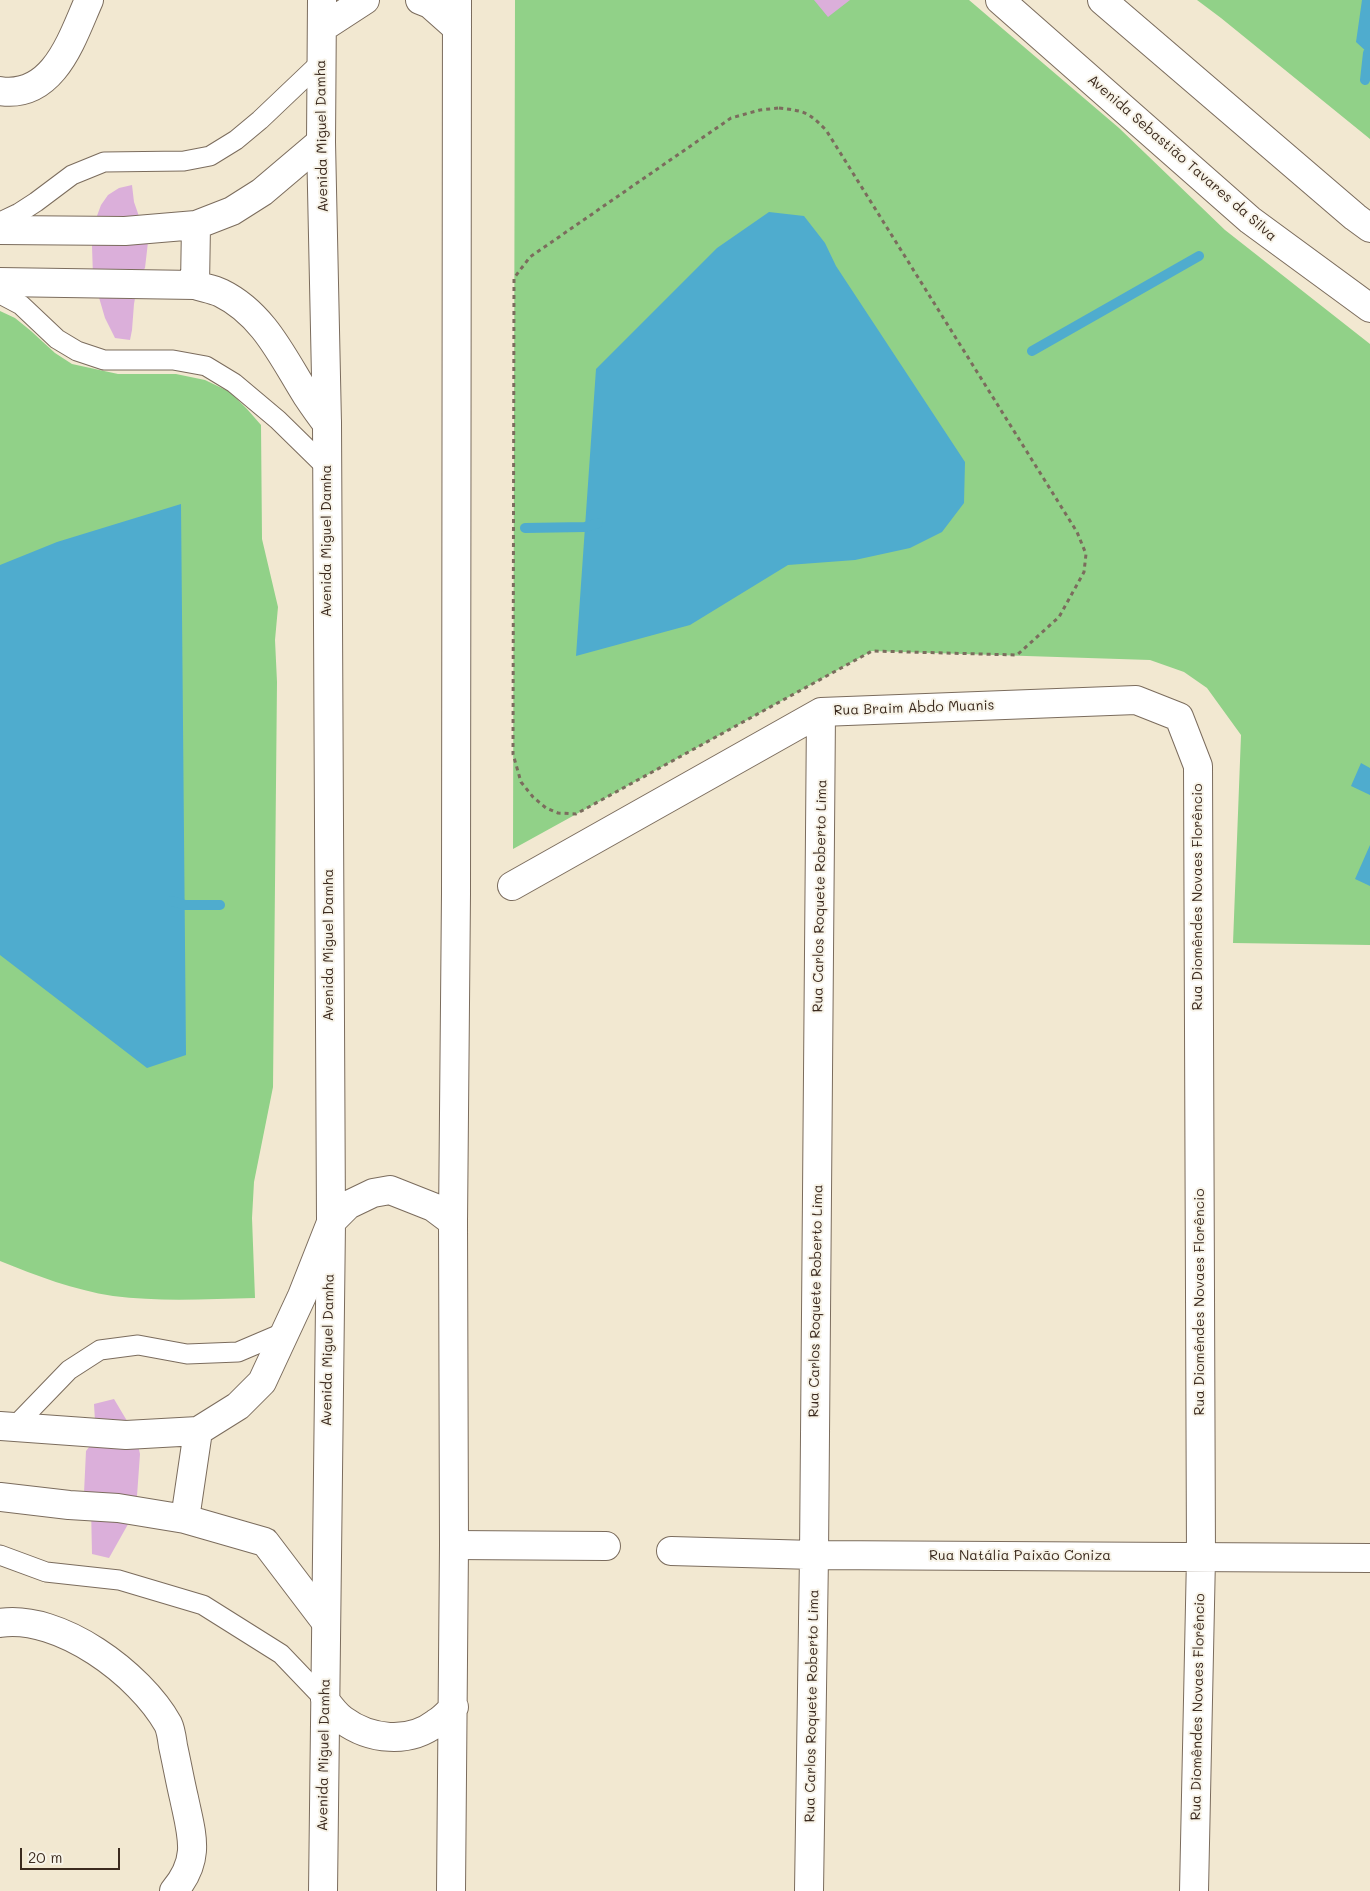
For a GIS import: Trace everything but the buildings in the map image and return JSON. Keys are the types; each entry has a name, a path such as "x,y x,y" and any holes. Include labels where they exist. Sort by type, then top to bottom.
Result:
{"street":[{"path":"0,91 21,90 39,83 53,71 67,50 89,0"},
{"name":"Avenida Miguel Damha","path":"322,0 321,142 327,424 331,1222 322,1891"},
{"path":"322,28 365,0"},
{"path":"420,0 430,4 457,28"},
{"path":"451,1891 454,1708 452,1222 456,894 457,0"},
{"name":"Avenida Sebastião Tavares da Silva","path":"1000,0 1250,220 1370,308"},
{"path":"1102,0 1370,228"},
{"path":"0,230 125,232 196,225 232,211 262,192 321,142"},
{"path":"195,285 196,225"},
{"path":"0,282 195,285 220,293 241,306 263,327 287,360 306,395 327,424"},
{"name":"Rua Braim Abdo Muanis","path":"512,886 821,712 1136,700 1179,717"},
{"name":"Rua Carlos Roquete Roberto Lima","path":"809,1891 814,1555 821,712"},
{"name":"Rua Diomêndes Novaes Florêncio","path":"1179,717 1198,766 1201,1557 1194,1891"},
{"path":"6,1427 126,1434 198,1431 238,1406 262,1382 302,1296 331,1222 348,1205 373,1193 390,1190 433,1207 452,1222"},
{"path":"184,1519 198,1431"},
{"path":"0,1497 69,1505 118,1508 184,1519 265,1542 325,1621"},
{"path":"454,1545 606,1546"},
{"name":"Rua Natália Paixão Coniza","path":"671,1552 814,1555 1370,1558"},
{"path":"0,1623 19,1622 46,1628 79,1642 104,1656 135,1683 154,1703 169,1726 192,1836 193,1855 184,1878 174,1891"},
{"path":"325,1700 341,1719 363,1732 387,1738 412,1735 435,1724 454,1708"}],"lane":[{"path":"0,222 36,202 72,175 104,162 184,161 210,156 236,140 260,120 321,62"},
{"path":"0,294 20,305 57,339 77,351 104,360 173,360 206,366 234,383 278,420 327,468"},
{"path":"6,1427 69,1370 100,1350 138,1345 187,1354 238,1352 285,1332"},
{"path":"0,1555 46,1572 119,1580 204,1605 281,1654 325,1700"}],"path":[{"path":"779,108 811,114 826,130 1077,532 1086,554 1084,572 1059,617 1017,655 872,651 576,814 558,813 546,808 533,797 521,782 513,754 514,278 530,257 731,118 760,110 779,108"}],"green space":[{"path":"515,0 969,0 1119,128 1225,230 1370,344 1370,945 1233,943 1241,735 1207,688 1184,672 1150,660 872,651 513,849"},
{"path":"1197,0 1370,0 1370,139 1221,18"},
{"path":"0,311 15,318 55,353 72,364 118,374 176,374 205,380 230,392 261,425 262,539 278,607 275,640 277,682 273,1087 254,1182 252,1218 255,1298 166,1300 113,1296 56,1282 0,1261"}],"water":[{"path":"1362,0 1370,0 1370,53 1356,42"},
{"path":"769,212 804,216 825,243 836,266 965,462 964,503 942,532 910,548 855,560 788,565 690,625 576,656 596,369 717,248"},
{"path":"181,504 186,1055 147,1068 0,955 0,565 57,542"},
{"path":"1361,763 1370,768 1370,795 1351,786"},
{"path":"1370,845 1370,886 1355,879"}],"waterway":[{"path":"1365,80 1368,53 1370,52"},
{"path":"1032,351 1199,256"},
{"path":"525,528 585,527 598,523"},
{"path":"172,901 185,905 220,905"}]}
